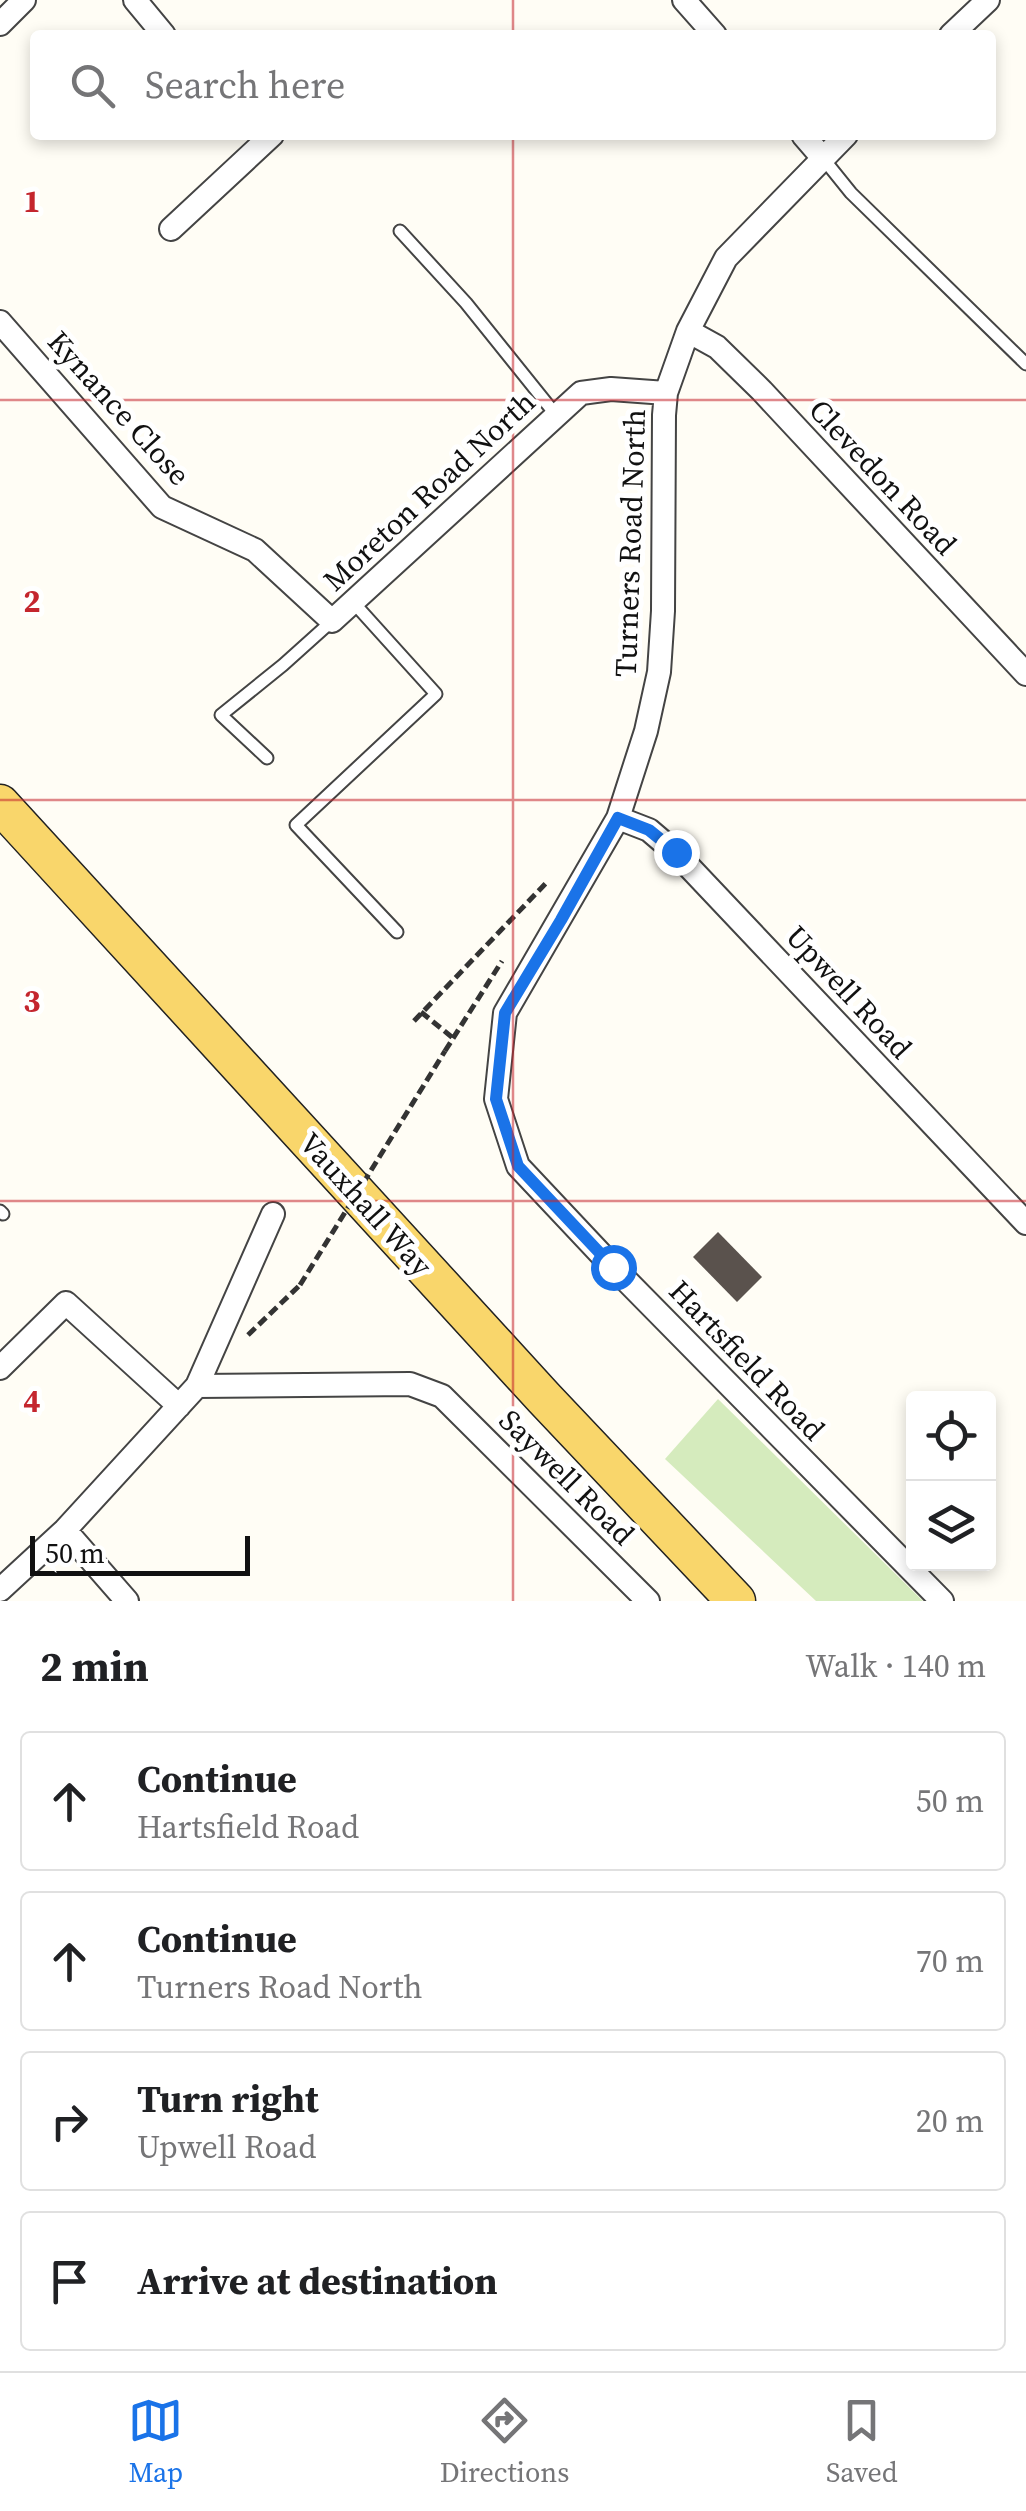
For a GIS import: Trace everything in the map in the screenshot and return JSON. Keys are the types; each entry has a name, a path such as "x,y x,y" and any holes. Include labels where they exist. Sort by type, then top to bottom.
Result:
{"main road":[{"name":"Vauxhall Way","path":"0,804 544,1398 736,1601"}],"street":[{"path":"0,24 24,0"},
{"path":"134,0 160,30"},
{"path":"684,0 711,30"},
{"path":"956,30 988,0"},
{"path":"171,229 258,140"},
{"path":"807,140 822,157"},
{"name":"Turners Road North","path":"496,1099 505,1013 618,818 646,732 658,672 663,611 666,393 688,331 726,258 841,140"},
{"name":"Kynance Close","path":"0,322 162,507 255,550"},
{"name":"Clevedon Road","path":"688,331 717,348 762,392 1026,674"},
{"name":"Moreton Road North","path":"255,550 332,620 581,393 611,389 666,393"},
{"name":"Upwell Road","path":"618,818 649,830 676,852 1026,1223"},
{"name":"Hartsfield Road","path":"496,1099 518,1166 942,1601"},
{"path":"0,1590 64,1530 197,1386 273,1214"},
{"path":"0,1368 66,1302 180,1406"},
{"name":"Saywell Road","path":"197,1386 410,1384 442,1396 648,1601"},
{"path":"64,1530 127,1601"}],"lane":[{"path":"822,157 852,193 1026,364"},
{"path":"400,231 466,304 556,415"},
{"path":"353,602 436,694 296,825 396,932"},
{"path":"266,758 221,715 332,620"}],"path":[{"path":"414,1021 548,881"},
{"path":"421,1012 453,1038"},
{"path":"300,1285 445,1051"}],"green space":[{"path":"718,1399 923,1601 816,1601 665,1459"}],"building":[{"path":"718,1232 762,1277 737,1302 693,1257"}],"route":[{"path":"613,1267 518,1166 496,1099 505,1013 618,818 649,830 676,852"}]}
